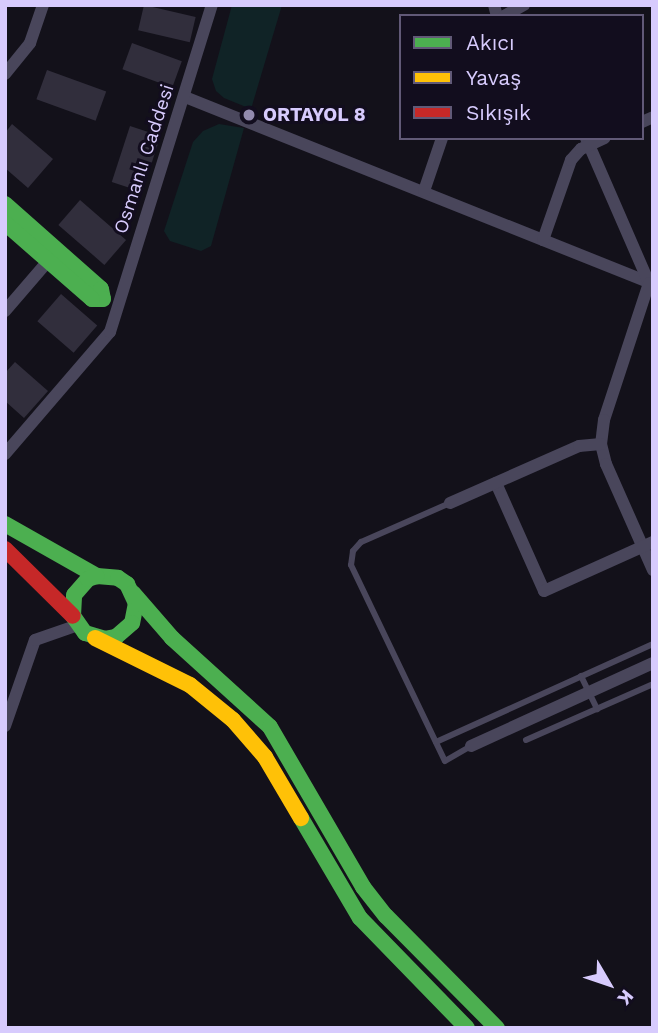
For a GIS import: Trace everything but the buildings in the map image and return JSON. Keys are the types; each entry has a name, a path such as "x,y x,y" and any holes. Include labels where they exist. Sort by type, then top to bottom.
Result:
{"street":[{"path":"5,74 30,43 43,5"},
{"name":"Osmanlı Caddesi","path":"5,454 107,337 212,5"},
{"path":"508,14 525,5"},
{"path":"185,97 651,283"},
{"path":"424,191 441,140"},
{"path":"543,240 571,160 587,142 651,283 604,420 601,444 606,464 648,545 653,570"},
{"path":"5,204 101,289 103,299"},
{"path":"5,223 92,299 103,299 118,307"},
{"path":"5,311 48,261"},
{"path":"450,502 579,446 601,444"},
{"path":"496,483 544,591 648,545"},
{"path":"5,524 97,576"},
{"path":"5,549 95,638 190,685 233,720 265,757 360,918 467,1028"},
{"path":"76,621 74,595 88,579 97,576 118,578 172,638 270,727 363,887 386,916 497,1028"},
{"path":"95,638 116,637 132,624 136,613 133,593"},
{"path":"5,726 35,640 76,621"},
{"path":"471,746 653,663"}],"lane":[{"path":"450,502 361,542 351,560 351,569 445,761 471,746"},
{"path":"436,742 653,644"},
{"path":"581,676 597,709"},
{"path":"526,740 653,684"}],"green space":[{"path":"232,5 282,5 251,109 224,98 216,91 212,79"},
{"path":"219,124 244,128 211,246 201,251 170,241 164,231 193,142 203,131"}],"traffic: fast":[{"path":"5,204 101,289 103,299 92,299 5,223"},
{"path":"5,524 97,576 118,578 127,584 136,603 132,623 116,637 105,639 85,633 73,616 74,595 88,579 97,576"},
{"path":"133,593 172,638 270,727 363,887 386,916 497,1028"},
{"path":"301,818 360,918 467,1028"}],"traffic: slow":[{"path":"95,638 190,685 233,720 265,757 301,818"}],"traffic: jam":[{"path":"5,549 73,616"}],"place":[{"name":"ORTAYOL 8","path":"249,115"}]}
